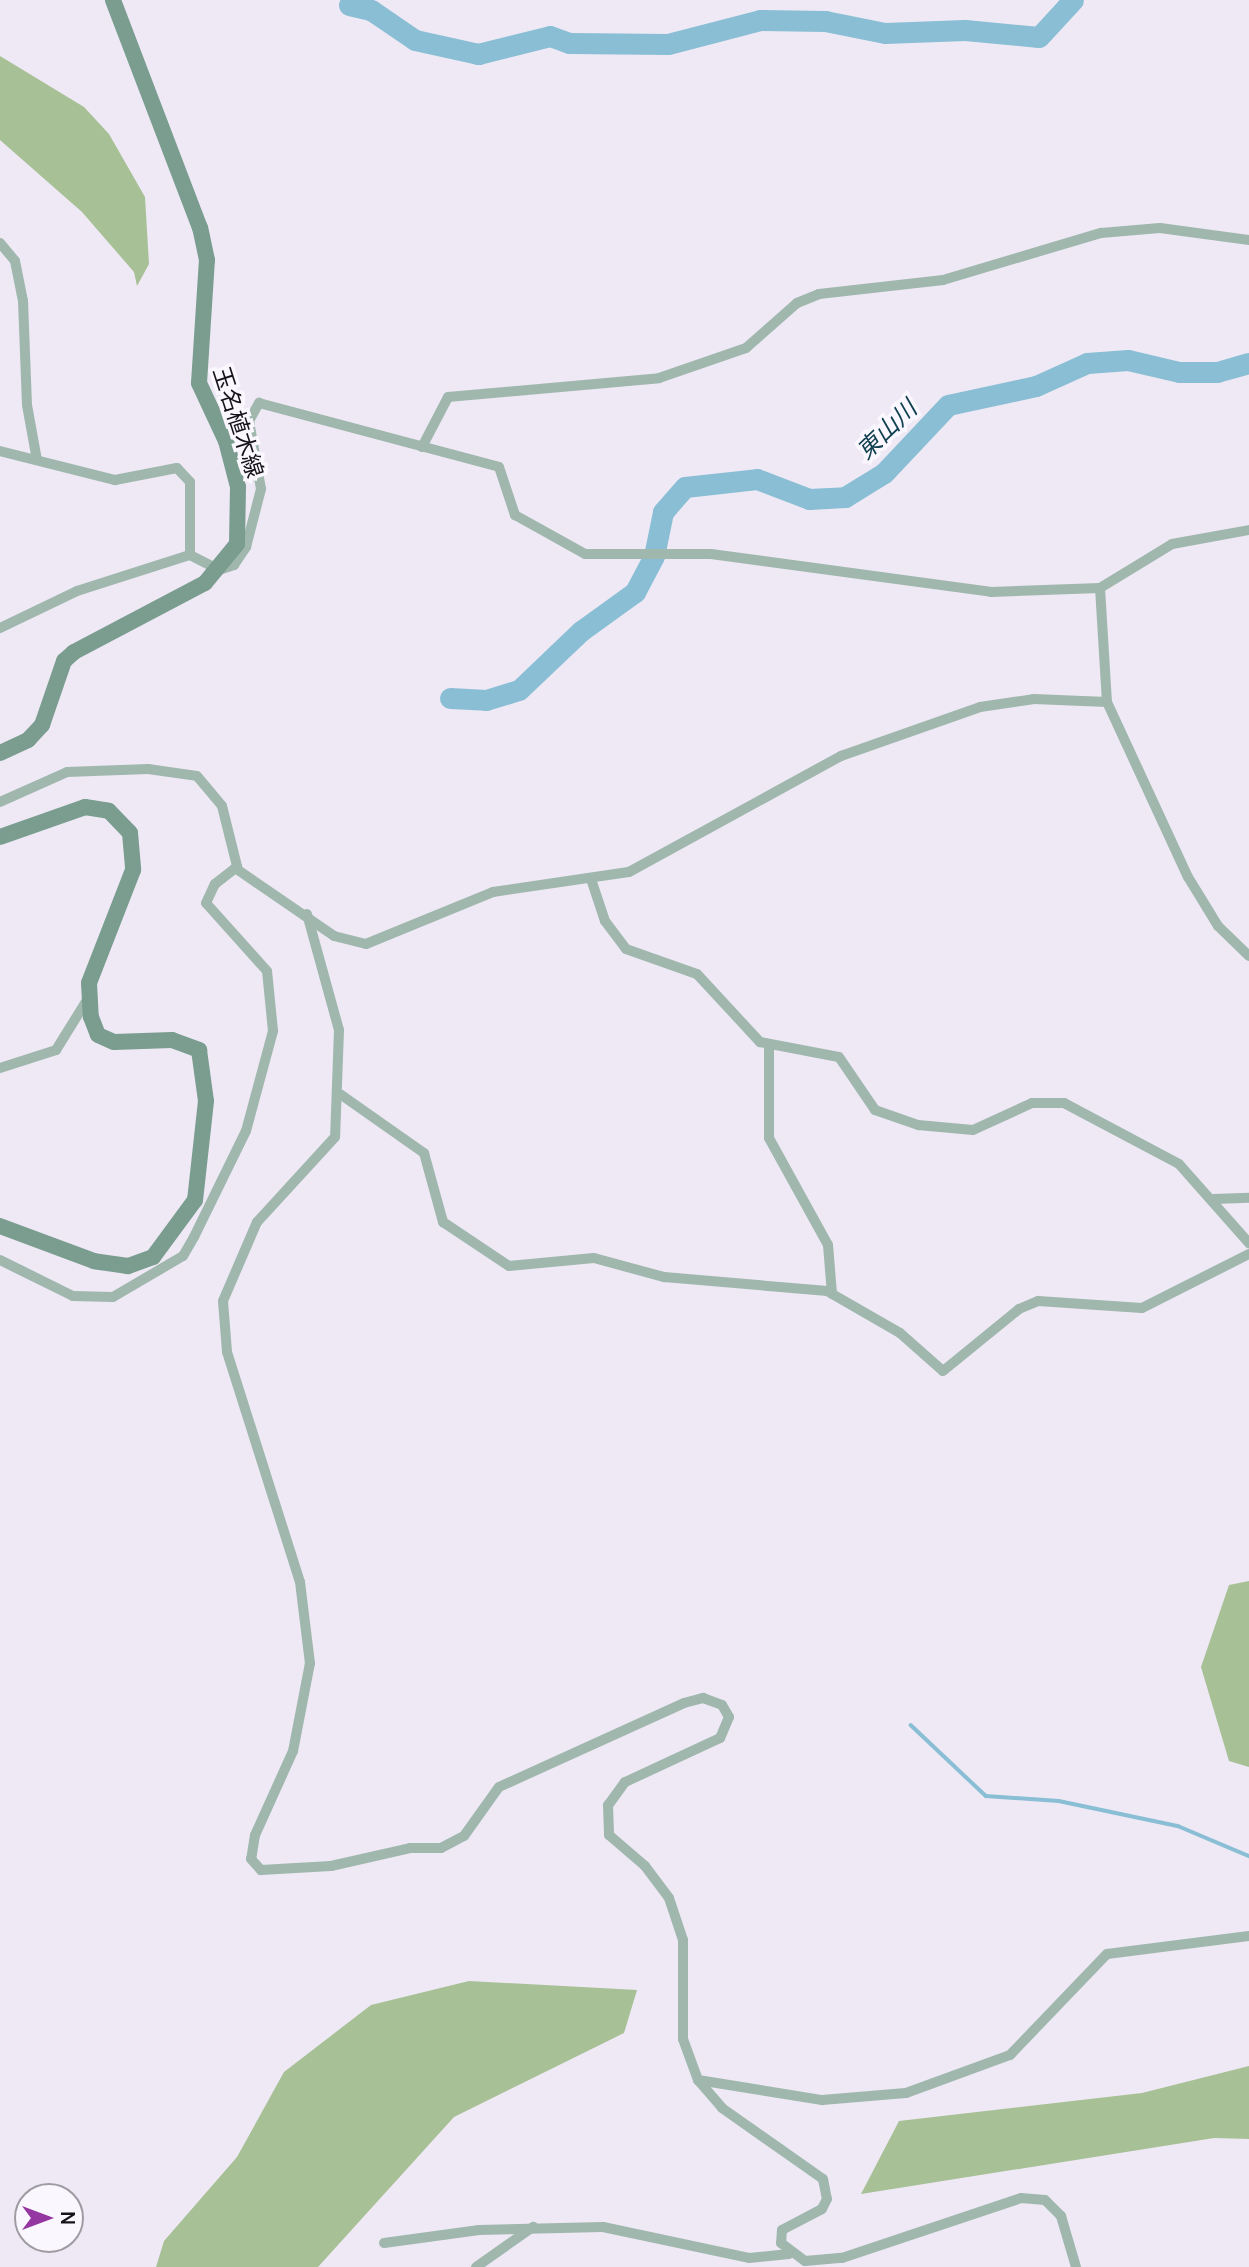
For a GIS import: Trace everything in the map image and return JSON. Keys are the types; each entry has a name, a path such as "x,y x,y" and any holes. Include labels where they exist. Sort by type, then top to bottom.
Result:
{"main road":[{"name":"玉名植木線","path":"0,753 28,740 42,725 64,661 74,652 219,570 237,544 238,487 226,441 199,383 206,260 113,0"},
{"path":"0,837 85,807 109,811 130,832 133,870 89,983 98,1035 127,1044 187,1041 199,1050 206,1101 195,1200 162,1248 128,1266 94,1261 0,1226"}],"street":[{"path":"422,447 448,397 659,378 746,348 797,303 819,294 952,278 1101,233 1160,228 1249,240"},
{"path":"0,243 15,261 23,301 27,405 37,460"},
{"path":"0,628 77,591 190,555 219,570 234,565 246,547 257,510 259,466 249,421 259,403 499,467 515,515 572,551 711,554 956,591 1100,588 1172,544 1249,530"},
{"path":"0,451 133,481 157,467 177,468 190,482 190,555"},
{"path":"1100,588 1107,702 1188,877 1218,926 1249,956"},
{"path":"0,802 68,772 192,774 222,806 237,867 344,941 366,944 492,892 592,882 629,872 868,744 936,728 995,703 1107,702"},
{"path":"0,1260 74,1296 113,1297 183,1256 246,1131 273,1031 267,971 206,903 215,884 237,867"},
{"path":"592,882 605,921 626,949 697,974 744,1027 769,1044 839,1057 875,1110 918,1125 973,1130 1032,1103 1064,1103 1179,1164 1214,1199 1249,1243"},
{"path":"307,914 339,1030 340,1094 329,1148 257,1222 223,1301 227,1352 300,1582 310,1663 293,1751 255,1835 251,1859 261,1870 317,1867 441,1848 464,1836 499,1787 684,1703 703,1698 722,1705 729,1717 720,1738 625,1782 608,1805 610,1835 669,1898 683,1940 683,2039 698,2080 722,2108 823,2179 827,2199 822,2209 782,2230 789,2254"},
{"path":"0,1068 56,1050 86,1006 89,983"},
{"path":"769,1044 769,1138 828,1245 832,1294"},
{"path":"340,1094 424,1153 443,1222 509,1266 594,1258 664,1277 832,1294 901,1333 943,1371 1019,1309 1038,1301 1142,1308 1249,1254"},
{"path":"1214,1199 1249,1198"},
{"path":"698,2080 822,2100 906,2093 1010,2055 1107,1954 1249,1936"},
{"path":"384,2243 533,2228 603,2228 750,2258 789,2254 805,2261 842,2258 1021,2198 1045,2200 1061,2216 1076,2267"},
{"path":"475,2267 533,2228"}],"green space":[{"path":"0,56 84,107 109,134 145,197 149,264 137,286 134,272 82,212 0,140"},
{"path":"1249,1581 1249,1767 1229,1761 1201,1667 1229,1585"},
{"path":"469,1981 637,1990 624,2033 454,2117 318,2267 156,2267 164,2241 237,2157 284,2072 371,2005"},
{"path":"1249,2066 1249,2139 1214,2138 861,2194 899,2121 1142,2093"}],"waterway":[{"path":"349,5 371,10 415,40 478,54 550,36 569,43 668,44 760,20 825,21 885,33 965,30 1039,37 1073,0"},
{"name":"東山川","path":"450,698 486,700 519,690 581,631 635,592 654,556 663,512 685,487 757,479 809,499 845,497 884,473 948,405 1036,386 1087,363 1128,360 1179,372 1217,372 1249,363"},
{"path":"911,1725 986,1796 1059,1801 1178,1826 1249,1856"}]}
